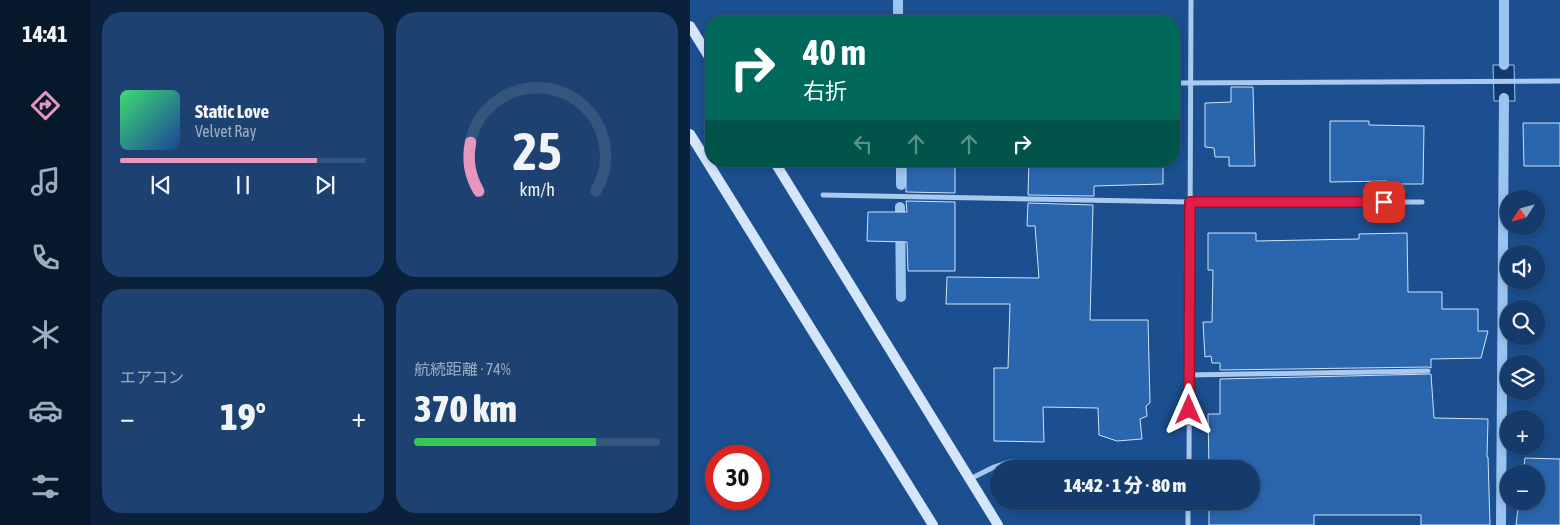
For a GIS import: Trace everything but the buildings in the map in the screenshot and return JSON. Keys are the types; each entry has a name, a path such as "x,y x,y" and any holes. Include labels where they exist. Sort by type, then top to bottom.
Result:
{"street":[{"path":"1189,460 1191,0"},
{"path":"690,26 705,50"},
{"path":"1180,83 1560,81"},
{"path":"690,134 705,158"},
{"path":"711,167 933,525"},
{"path":"778,167 998,525"},
{"path":"823,195 1190,202 1422,202"},
{"path":"1189,375 1428,371"},
{"path":"970,479 990,469"},
{"path":"1188,510 1188,525"}],"water":[{"path":"1493,65 1514,65 1515,101 1494,101"}],"waterway":[{"path":"898,0 898,15"},
{"path":"1504,0 1504,65"},
{"path":"1501,525 1504,98"},
{"path":"901,167 901,185"},
{"path":"900,207 901,297"}],"route":[{"path":"1189,410 1190,202 1384,202"}]}
